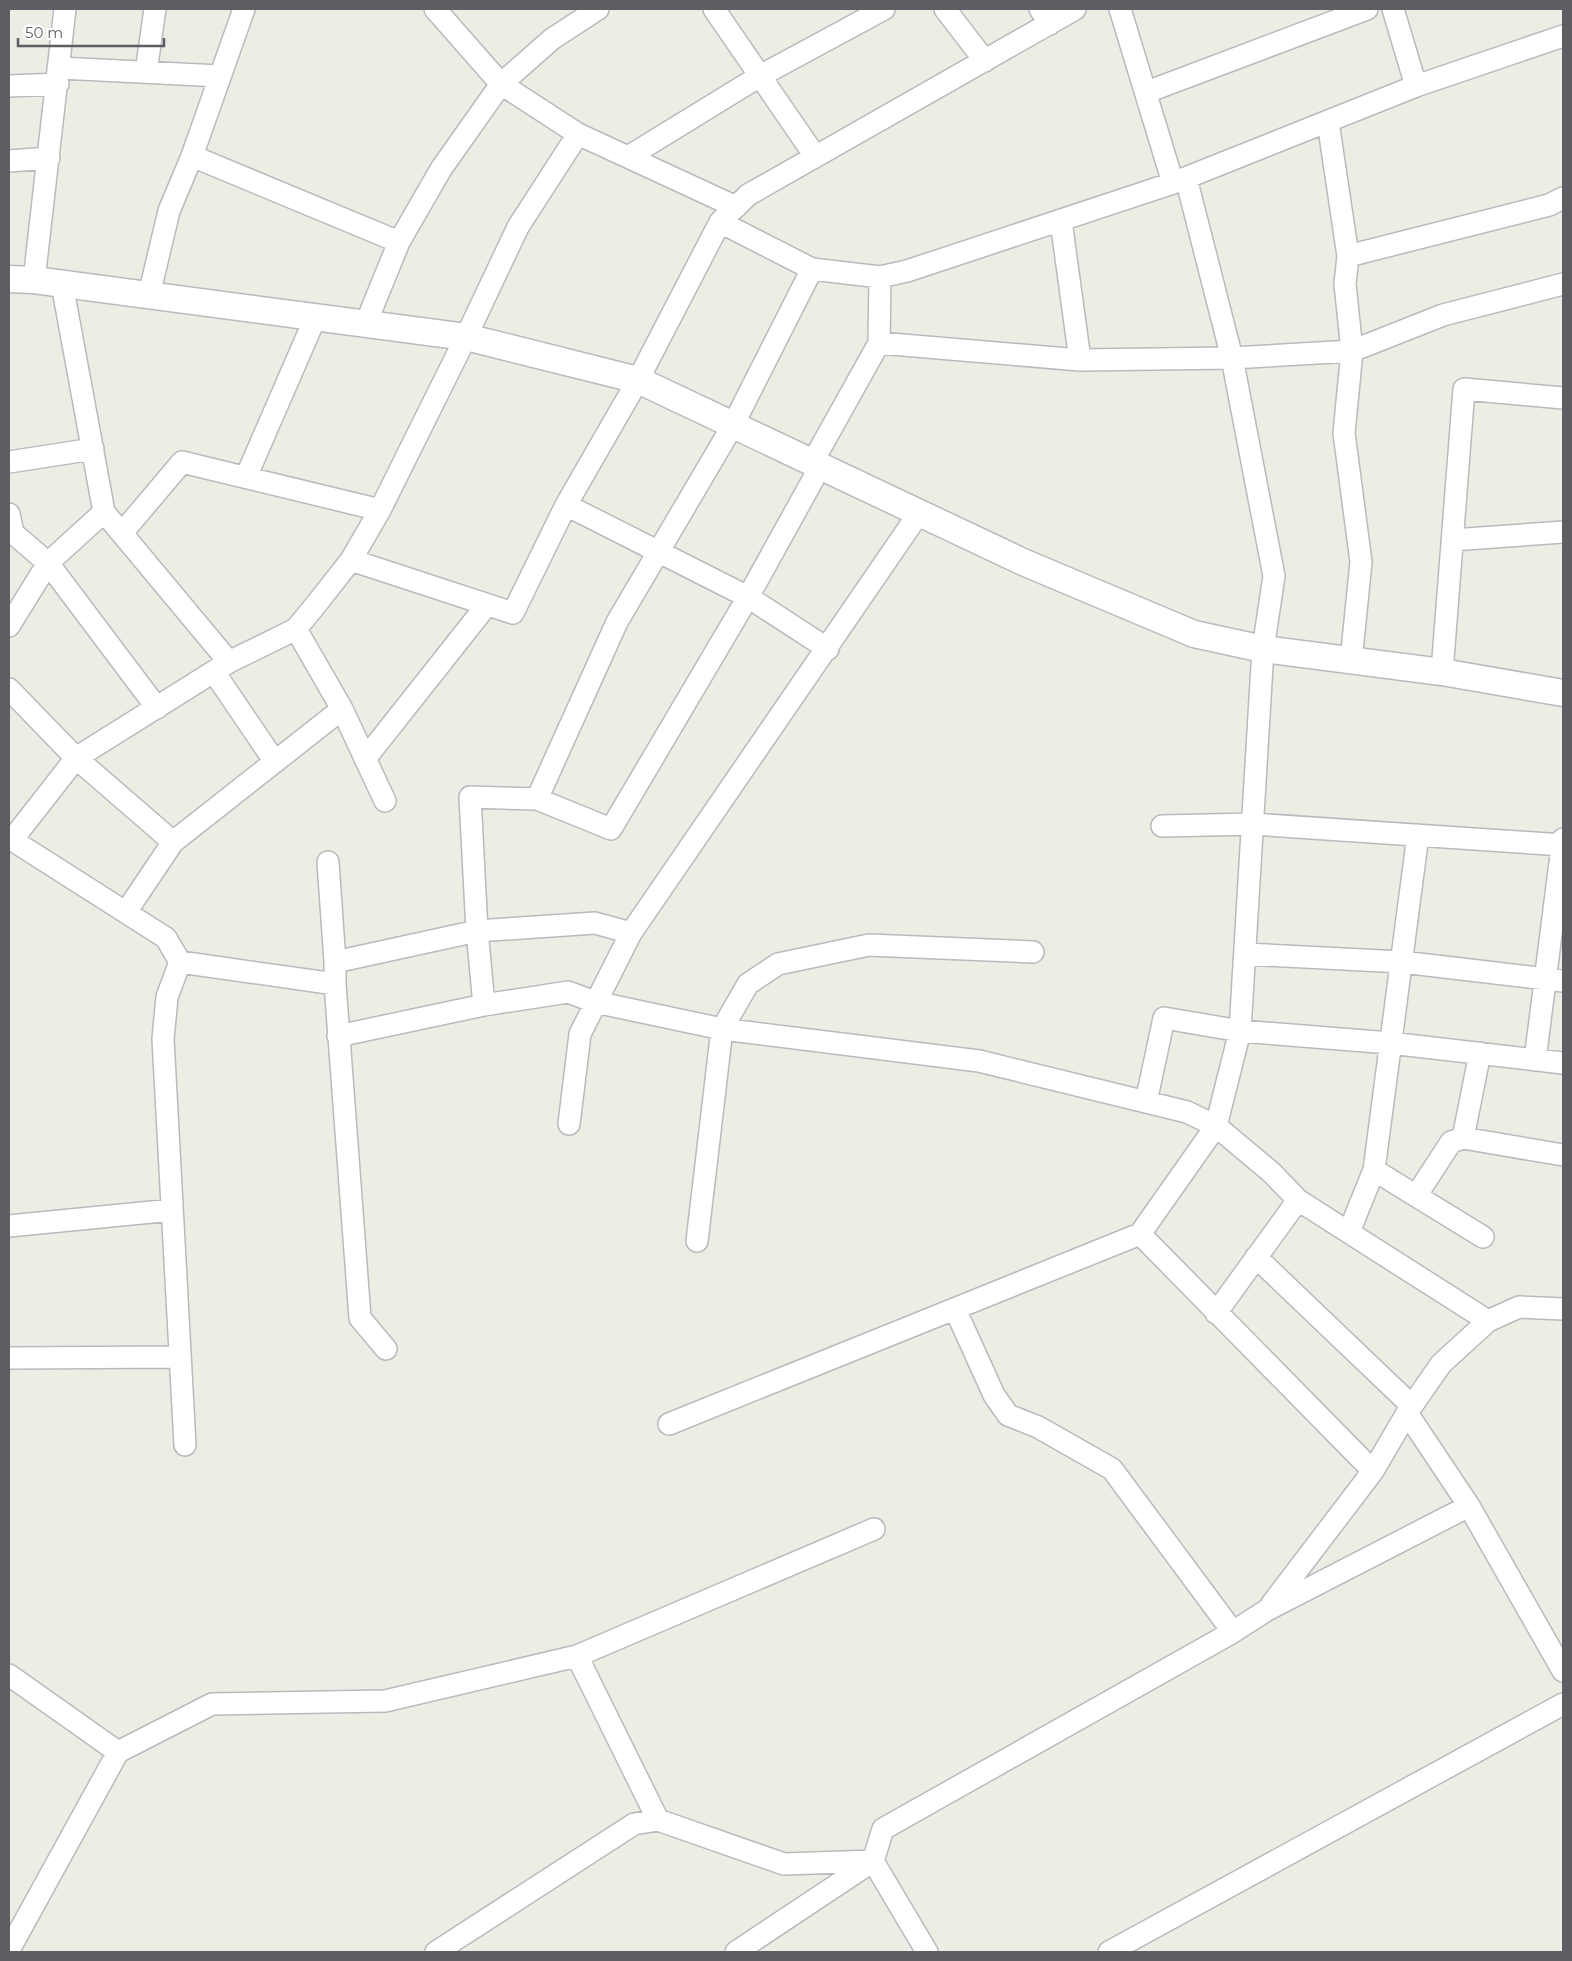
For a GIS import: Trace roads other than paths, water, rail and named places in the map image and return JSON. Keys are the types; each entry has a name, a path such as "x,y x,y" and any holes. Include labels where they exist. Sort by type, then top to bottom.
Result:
{"street":[{"path":"65,9 49,158 21,280 316,316 466,337 638,380 1023,562 1194,634 1263,649 1442,672 1563,692"},
{"path":"146,72 155,9"},
{"path":"149,295 169,211 192,156 244,9"},
{"path":"435,9 501,84 578,134 736,207"},
{"path":"366,323 399,242 441,169 501,84 552,39 598,9"},
{"path":"714,9 815,156"},
{"path":"628,157 760,76 884,9"},
{"path":"945,9 985,60"},
{"path":"351,560 512,613 566,505 638,380 720,222 748,195 985,60 1045,16 1075,9"},
{"path":"669,1424 1140,1234 1216,1126 1240,1031 1263,649 1274,576 1232,358 1179,180 1146,92 1120,9"},
{"path":"1146,92 1367,9"},
{"path":"1393,9 1416,86"},
{"path":"720,222 812,270 880,277 907,271 1061,222 1179,180 1416,86 1563,36"},
{"path":"9,86 59,76 146,72 220,76"},
{"path":"1328,122 1348,256 1345,284 1352,351 1344,433 1361,562 1351,661"},
{"path":"180,962 166,938 10,839 76,758 222,667 296,629 351,560 380,510 518,227 578,134"},
{"path":"192,156 399,242"},
{"path":"9,161 49,158"},
{"path":"1348,256 1548,205 1563,198"},
{"path":"1061,222 1080,360"},
{"path":"537,799 617,622 733,425 812,270"},
{"path":"484,1005 477,931 470,797 537,799 611,828 748,598 879,343 880,277"},
{"path":"62,284 104,512 122,533 222,667 275,762"},
{"path":"879,343 1080,360 1232,358 1352,351 1443,315 1563,284"},
{"path":"246,478 316,316"},
{"path":"1442,672 1464,389 1563,398"},
{"path":"9,462 93,449"},
{"path":"122,533 182,462 380,510"},
{"path":"566,505 748,598 828,649"},
{"path":"9,626 48,563 104,512"},
{"path":"569,1124 580,1034 631,933 828,649 919,513"},
{"path":"10,527 48,563 157,708"},
{"path":"1452,540 1563,532"},
{"path":"365,759 486,606"},
{"path":"296,629 342,709 385,801"},
{"path":"9,689 76,758 173,842"},
{"path":"126,912 173,842 342,709"},
{"path":"1162,826 1253,824 1563,843 1554,979 1535,1060"},
{"path":"1349,1232 1374,1170 1418,835"},
{"path":"328,862 338,1036 360,1318 386,1349"},
{"path":"335,962 477,931 595,923 631,933"},
{"path":"697,1241 722,1029 748,984 778,964 869,945 1033,952"},
{"path":"1245,954 1402,962 1554,979"},
{"path":"180,962 335,984"},
{"path":"180,962 167,997 163,1039 185,1446"},
{"path":"338,1036 484,1005 568,992 595,1002 722,1029 980,1061 1187,1112 1216,1126 1272,1173 1298,1200 1488,1321"},
{"path":"1146,1102 1164,1018 1240,1031 1390,1043 1563,1063"},
{"path":"1462,1138 1480,1053"},
{"path":"1416,1196 1451,1142 1462,1138 1563,1155"},
{"path":"1374,1170 1483,1237"},
{"path":"1216,1312 1298,1200"},
{"path":"9,1226 172,1210"},
{"path":"1140,1234 1373,1471"},
{"path":"1256,1257 1410,1410 1469,1506 1563,1671"},
{"path":"1267,1610 1373,1471 1441,1364 1488,1321 1519,1307 1563,1309"},
{"path":"956,1309 994,1395 1008,1415 1038,1427 1112,1469 1233,1632"},
{"path":"9,1358 180,1358"},
{"path":"736,1952 872,1861 883,1829 1233,1632 1267,1610 1469,1506"},
{"path":"9,1950 118,1752 212,1704 385,1702 577,1656 874,1529"},
{"path":"577,1656 658,1820"},
{"path":"10,1679 118,1752"},
{"path":"1109,1952 1563,1704"},
{"path":"436,1952 634,1824 658,1820 784,1864 872,1861"},
{"path":"872,1861 927,1952"}]}
